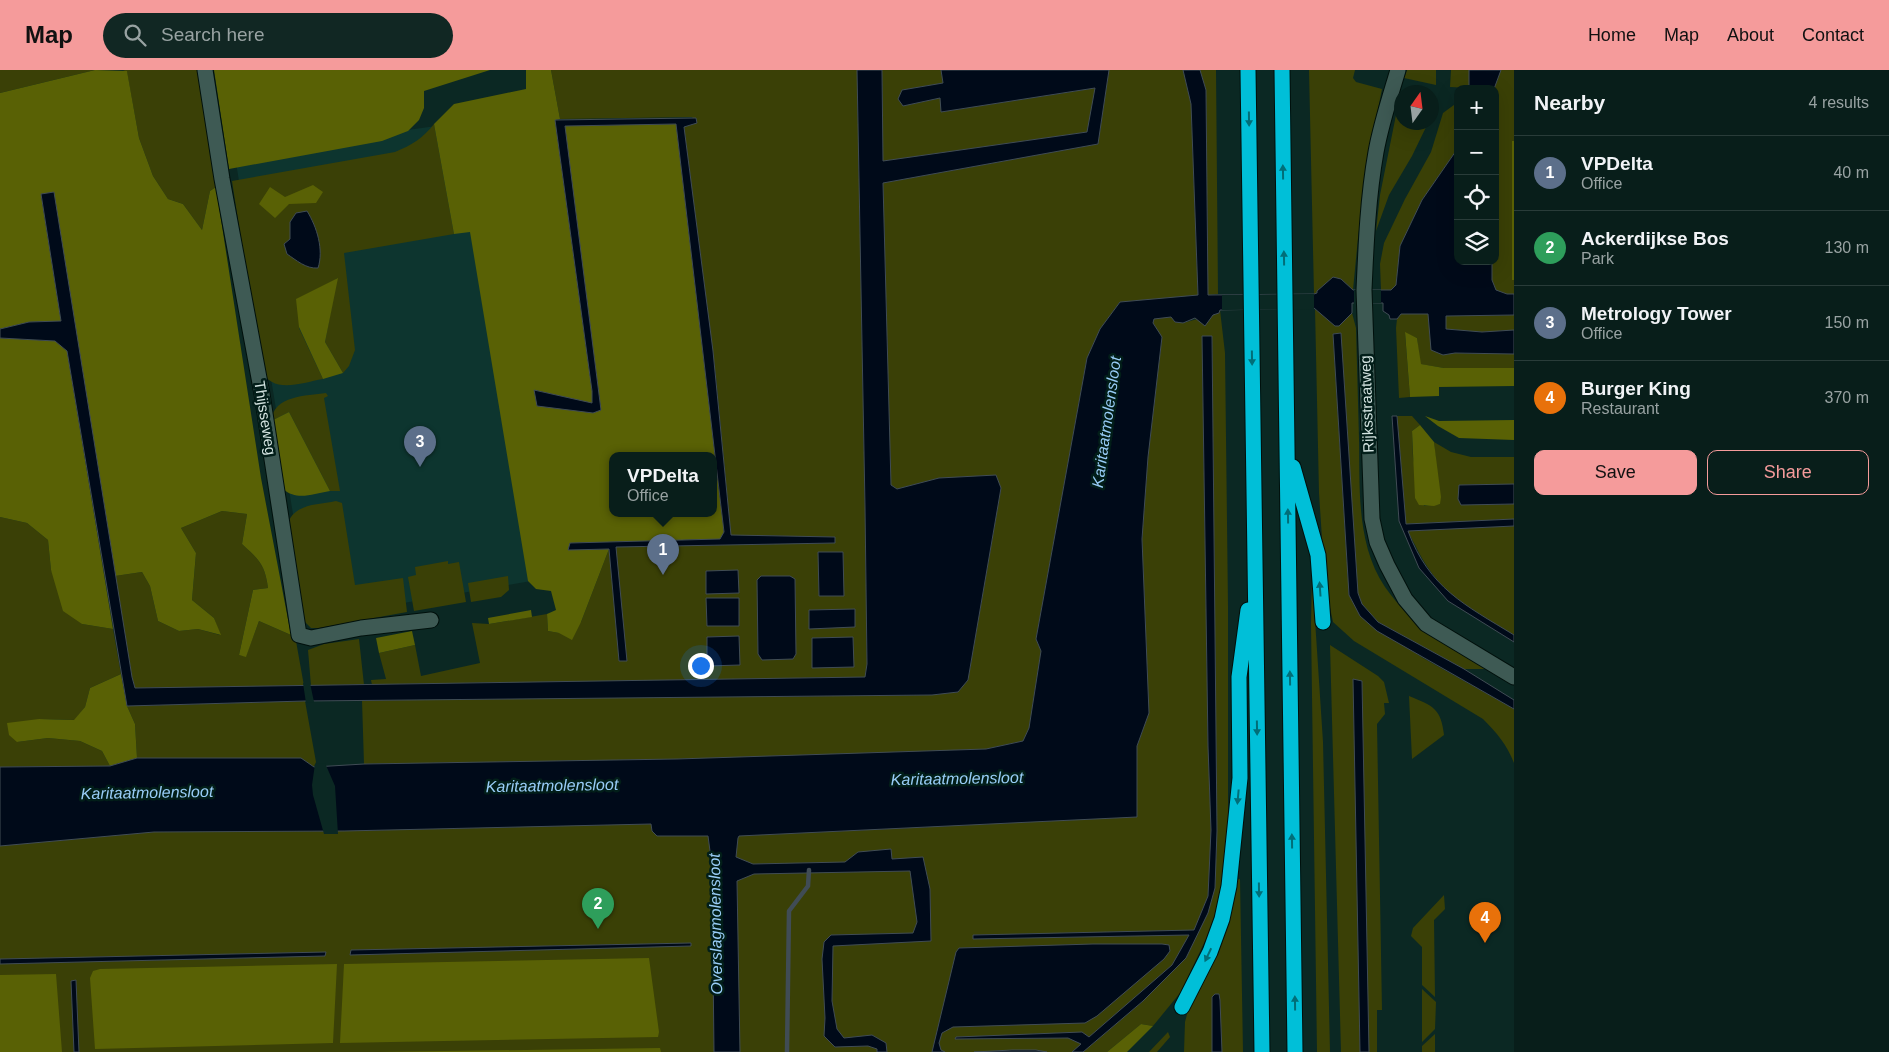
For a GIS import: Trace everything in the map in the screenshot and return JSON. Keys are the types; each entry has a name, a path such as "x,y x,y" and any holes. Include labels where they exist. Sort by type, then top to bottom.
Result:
{"highway":[{"path":"1248,70 1262,1052"},
{"path":"1282,70 1295,1052"},
{"path":"1287,448 1318,555 1323,622"},
{"path":"1182,1007 1210,952 1222,919 1229,886 1240,778 1239,677 1255,557"}],"street":[{"name":"Thijsseweg","path":"205,70 222,179 262,394 298,635 311,638 361,628 431,620"},
{"name":"Rijksstraatweg","path":"1398,70 1382,123 1373,168 1364,297 1372,510 1377,542 1405,599 1426,624 1514,677"}],"shaded area":[{"path":"221,70 277,148 458,123 537,580 310,619"}],"green space":[{"path":"0,70 95,70 0,93"},
{"path":"95,70 127,71 139,138 153,176 168,199 183,204 202,230 210,191 216,187 261,478 291,635 259,621 246,657 239,655 253,590 268,588 263,568 253,554 242,544 247,514 222,511 181,528 196,553 192,600 214,618 221,635 198,629 179,631 158,621 150,586 142,572 115,576 53,192 41,195 61,321 29,322 0,329 0,93"},
{"path":"123,70 198,70 216,187 210,191 202,230 183,204 168,199 153,176 139,138 127,72"},
{"path":"214,70 490,70 424,91 424,108 419,120 408,131 382,141 229,169"},
{"path":"526,70 551,70 560,119 555,120 592,391 592,404 535,390 593,413 601,410 564,126 676,124 715,452 609,452 609,517 717,517 717,472 724,532 720,539 570,543 568,550 609,549 581,622 572,640 559,633 548,631 547,614 556,610 551,591 536,589 528,581 470,232 454,234 434,124 454,104 526,89"},
{"path":"551,70 857,70 865,507 867,664 865,677 372,685 371,680 386,679 379,653 415,645 421,676 480,663 472,623 489,624 547,614 548,631 559,633 581,622 609,549 619,661 626,661 615,547 835,543 731,536 716,377 684,127 697,123 692,117 560,119"},
{"path":"882,70 941,70 943,83 902,90 903,106 941,98 941,112 1096,88 1087,132 883,162"},
{"path":"1109,70 1183,70 1191,104 1198,296 1120,302 1100,329 1087,358 1036,639 1041,651 1029,728 1023,741 986,749 920,752 677,759 364,764 362,700 932,695 958,692 968,680 1001,488 939,478 897,489 891,485 883,183 1098,144"},
{"path":"1200,70 1216,70 1218,294 1208,295 1206,90"},
{"path":"1309,70 1355,70 1353,78 1356,82 1382,89 1368,159 1353,290 1341,279 1314,294"},
{"path":"1407,70 1436,70 1436,85 1404,78"},
{"path":"1451,70 1469,70 1469,85 1454,85 1454,87 1450,87"},
{"path":"1490,70 1514,70 1514,298 1479,299 1479,265 1499,265 1499,85 1489,85"},
{"path":"1454,105 1454,154 1422,200 1400,246 1396,286 1391,290 1381,290 1380,264 1384,243 1405,199 1431,152 1443,113"},
{"path":"434,124 454,234 344,253 355,350 349,366 343,373 325,342 337,278 299,328 323,379 287,385 279,385 272,382 261,369 232,181 395,152 417,141"},
{"path":"1394,125 1394,130 1425,130 1389,195 1376,231 1380,195"},
{"path":"1512,141 1514,141 1514,280 1512,280"},
{"path":"313,185 323,192 316,203 289,204 275,218 259,204 270,187 285,197"},
{"path":"338,278 325,342 343,373 323,379 299,327 296,299"},
{"path":"1315,308 1335,326 1339,326 1352,313 1356,328 1361,515 1369,553 1376,570 1385,587 1396,601 1419,624 1459,652 1489,669 1464,669 1378,622 1362,604 1358,593 1340,333 1333,334 1349,595 1360,616 1423,658 1514,709 1514,763 1501,740 1483,719 1354,641 1333,622 1325,584 1319,493"},
{"path":"1220,310 1225,353 1228,857 1217,911 1206,939 1180,993 1153,1026 1141,1024 1107,1052 1083,1052 1143,1001 1186,958 1215,888 1217,831 1212,336 1202,337 1208,746 1213,829 1207,905 1183,954 1162,978 1078,1052 0,1052 0,829 1137,809 1137,746 1149,713 1142,539 1148,457 1162,338 1153,323 1154,318 1172,317 1183,323 1219,313"},
{"path":"1401,314 1428,314 1443,355 1455,353 1514,354 1514,368 1444,368 1420,364 1417,338 1405,333 1410,397 1399,398 1396,328 1397,319"},
{"path":"1514,315 1514,330 1482,332 1446,329 1446,316"},
{"path":"1405,332 1417,338 1421,364 1444,368 1514,368 1514,386 1439,387 1439,396 1410,397"},
{"path":"0,338 55,341 67,351 113,629 82,624 63,611 51,570 48,540 27,523 0,517"},
{"path":"326,393 328,396 324,398 340,491 330,491 289,412 271,421 273,412 284,402 301,396"},
{"path":"289,412 330,491 299,496 288,493 283,489 271,421"},
{"path":"1397,416 1412,416 1420,425 1412,431 1413,458 1424,506 1440,504 1434,442 1451,452 1471,457 1514,457 1514,484 1459,485 1461,505 1514,504 1514,519 1406,524"},
{"path":"1425,416 1439,421 1514,420 1514,440 1459,438"},
{"path":"1420,425 1434,442 1441,497 1440,504 1434,506 1419,505 1415,498 1412,431"},
{"path":"336,501 342,503 355,585 403,578 407,612 319,628 311,628 303,620 288,522 302,508"},
{"path":"222,511 247,514 242,544 253,554 263,568 268,588 253,590 239,655 246,656 259,621 291,635 296,641 304,686 135,688 115,576 142,572 150,586 158,621 179,631 198,629 220,635 214,618 192,600 196,553 181,528"},
{"path":"0,517 27,523 48,540 51,570 82,624 113,629 121,674 90,688 85,707 75,720 39,719 17,742 48,738 80,741 102,751 110,766 0,767"},
{"path":"1514,526 1514,635 1471,610 1448,591 1427,567 1408,530"},
{"path":"448,561 448,564 459,562 466,602 414,611 408,577 416,575 415,567"},
{"path":"1312,574 1323,742 1330,1052 1317,1052 1311,624"},
{"path":"508,576 509,590 501,597 471,602 468,583"},
{"path":"531,610 532,617 489,624 488,618"},
{"path":"412,631 415,645 379,653 376,638"},
{"path":"359,639 364,685 311,686 308,650 324,644"},
{"path":"1330,645 1378,676 1384,682 1389,703 1384,703 1385,714 1377,724 1382,1010 1377,1010 1377,1052 1341,1052"},
{"path":"121,674 127,706 135,724 137,758 110,766 102,751 80,741 48,738 17,742 9,735 7,723 39,719 74,720 85,707 90,688"},
{"path":"1409,696 1430,706 1438,713 1444,735 1412,759"},
{"path":"305,701 316,762 314,767 300,758 137,758 135,724 127,706"},
{"path":"1240,879 1243,1052 1184,1052 1185,1022 1189,1007 1204,981 1221,941 1236,880"},
{"path":"1444,895 1445,909 1434,920 1435,997 1422,985 1422,947 1411,936 1413,928"},
{"path":"649,958 659,1032 658,1037 340,1043 344,964"},
{"path":"337,964 333,1043 95,1049 90,978 93,971 100,969"},
{"path":"56,974 62,1052 0,1052 0,975"},
{"path":"1422,989 1436,1002 1435,1029 1422,1042"},
{"path":"1141,1024 1153,1026 1127,1052 1107,1052"},
{"path":"1168,1032 1170,1037 1157,1052 1149,1052"},
{"path":"1435,1034 1435,1052 1422,1052 1422,1046"},
{"path":"660,1048 661,1052 377,1052"}],"water":[{"path":"857,70 882,70 883,161 1087,132 1095,88 941,112 940,98 903,106 898,99 902,90 943,83 941,70 1109,70 1098,144 883,183 891,485 897,489 939,478 996,475 1001,488 968,680 958,692 932,695 305,701 127,706 67,351 55,341 0,338 0,329 29,322 61,321 41,194 54,192 135,688 865,677 867,664 865,507"},
{"path":"1183,70 1200,70 1206,90 1208,295 1314,294 1333,277 1341,279 1353,290 1391,290 1396,285 1400,246 1422,200 1454,154 1454,265 1492,265 1492,280 1496,290 1507,294 1514,294 1514,315 1446,316 1446,329 1482,332 1514,330 1514,354 1455,353 1443,355 1431,350 1428,314 1401,314 1397,319 1390,319 1389,315 1383,311 1383,303 1352,303 1352,313 1339,326 1335,326 1314,308 1220,310 1219,313 1213,315 1205,326 1195,318 1183,323 1175,322 1171,317 1154,319 1153,323 1162,337 1148,457 1142,539 1149,713 1137,746 1137,817 739,836 738,838 736,857 753,864 845,862 858,852 891,849 892,859 923,857 930,889 931,941 833,946 832,1001 837,1029 844,1038 872,1035 886,1043 887,1052 877,1052 877,1049 868,1046 835,1047 824,1036 822,959 824,942 831,935 913,933 917,922 910,871 754,874 737,881 740,1052 714,1052 712,875 708,836 657,836 652,831 651,824 344,831 154,832 0,846 0,767 110,766 137,758 301,758 314,767 364,764 677,759 986,749 1023,741 1029,728 1041,651 1036,639 1087,358 1100,329 1120,302 1198,295 1191,104"},
{"path":"1469,70 1501,70 1495,85 1469,85"},
{"path":"696,118 697,123 684,127 713,351 731,535 835,537 835,543 616,547 627,661 619,661 609,549 568,550 570,543 720,539 724,532 717,472 717,452 715,452 676,124 565,126 601,410 593,413 537,406 534,390 592,403 592,391 555,120"},
{"path":"307,211 314,224 320,246 318,268 305,266 287,254 284,244 290,239 290,222 296,213"},
{"path":"1341,333 1358,593 1362,604 1378,622 1464,669 1514,700 1514,709 1377,631 1360,616 1349,595 1333,334"},
{"path":"1202,336 1212,336 1217,831 1215,888 1208,913 1186,958 1143,1001 1083,1052 1072,1052 1081,1044 1068,1038 955,1039 956,1037 1082,1032 1089,1037 1172,965 1189,935 973,939 973,935 1194,930 1208,896 1211,830"},
{"path":"1392,416 1397,416 1406,524 1514,519 1514,526 1408,531 1417,551 1438,581 1464,604 1514,635 1514,642 1448,601 1419,568 1399,521"},
{"path":"1514,484 1514,504 1461,505 1458,499 1459,485"},
{"path":"818,552 843,552 844,596 819,596"},
{"path":"738,570 739,593 706,594 706,571"},
{"path":"761,576 790,576 795,579 796,654 793,659 762,660 758,654 757,580"},
{"path":"706,598 739,598 739,626 707,626"},
{"path":"855,609 855,627 809,629 809,610"},
{"path":"739,636 740,665 707,666 707,637"},
{"path":"853,637 854,667 812,668 812,638"},
{"path":"1353,679 1362,681 1369,1052 1360,1052"},
{"path":"691,943 691,946 350,955 351,950"},
{"path":"1162,944 1169,945 1170,951 1164,959 1097,1016 1085,1023 953,1027 942,1033 939,1043 941,1050 945,1052 932,1052 956,952 959,948"},
{"path":"326,952 325,956 0,964 0,959"},
{"path":"76,980 79,1052 74,1052 71,981"},
{"path":"1215,994 1219,994 1220,1000 1222,1052 1212,1052 1212,997"},
{"path":"1012,1050 1047,1052 974,1052"}],"pier":[{"path":"1354,290 1381,290 1381,303 1354,304"},
{"path":"1314,294 1314,309 1222,310 1222,295"},
{"path":"303,683 310,683 314,702 306,703"},
{"path":"325,763 335,786 338,834 324,834 313,795 312,785 315,764"}],"waterway":[{"path":"787,1052 789,911 808,886 809,870"}],"place":[{"name":"Metrology Tower","path":"420,467"},
{"name":"VPDelta","path":"663,575"},
{"name":"Ackerdijkse Bos","path":"598,929"},
{"name":"Burger King","path":"1485,943"}],"water label":[{"name":"Karitaatmolensloot","path":"1106,422"},
{"name":"Karitaatmolensloot","path":"957,778"},
{"name":"Karitaatmolensloot","path":"552,785"},
{"name":"Karitaatmolensloot","path":"147,792"},
{"name":"Overslagmolensloot","path":"715,924"}]}
